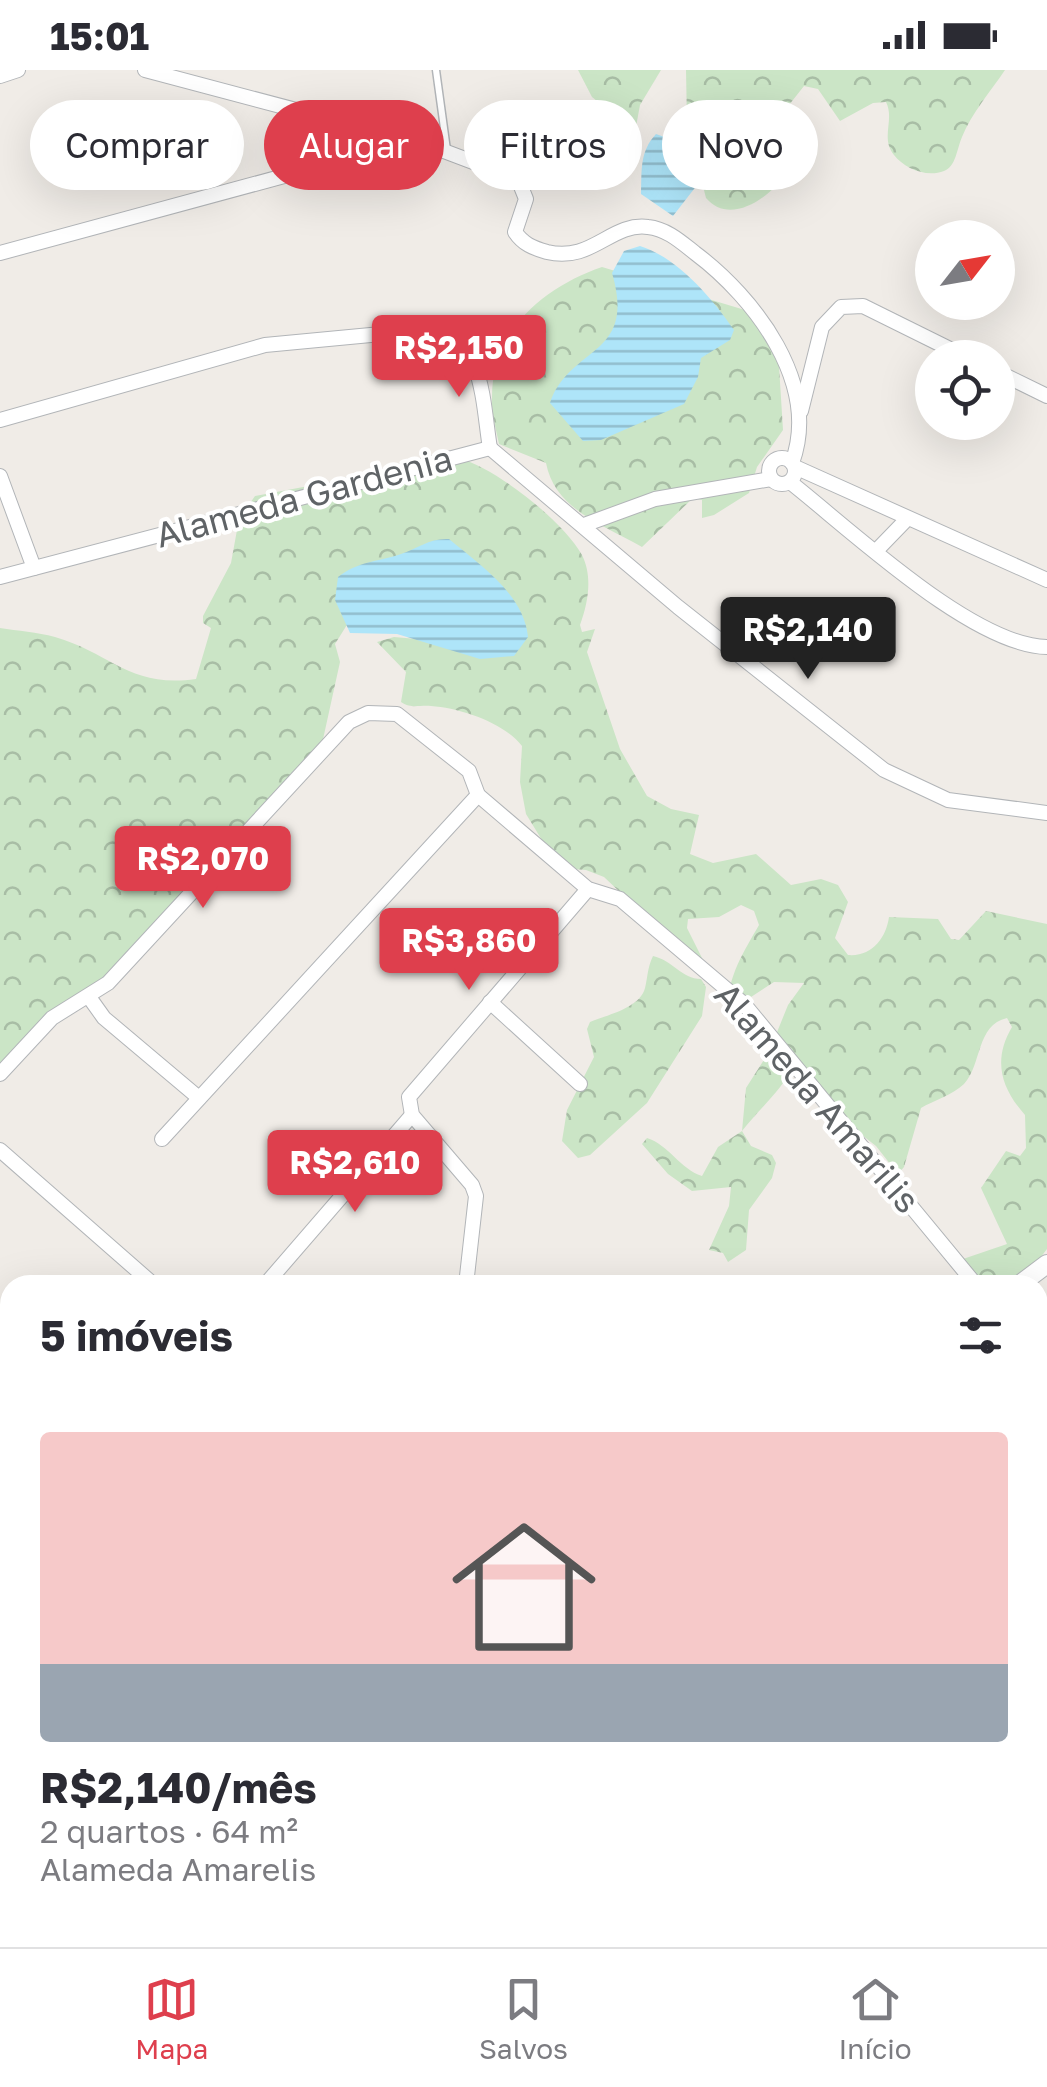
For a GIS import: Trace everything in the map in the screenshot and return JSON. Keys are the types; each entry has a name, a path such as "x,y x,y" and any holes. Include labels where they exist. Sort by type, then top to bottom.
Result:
{"street":[{"path":"0,76 18,70"},
{"path":"145,70 264,102"},
{"path":"444,151 523,184 526,200 514,226 519,238 533,248 558,254 583,253 644,226 684,245 726,276 748,300 783,362 801,410"},
{"path":"0,253 264,181"},
{"path":"783,470 799,429 822,327 841,306 863,306 932,340"},
{"path":"0,420 265,345 434,329 446,330 466,345 475,369 490,448"},
{"path":"1015,380 1047,396"},
{"name":"Alameda Gardenia","path":"0,577 490,448 678,607 884,770 948,800 1047,814"},
{"path":"783,470 970,623 1013,642 1047,647"},
{"path":"584,524 656,499 740,482 750,484 783,470 1047,580"},
{"path":"0,476 34,568"},
{"path":"877,550 907,519"},
{"name":"Alameda Amarilis","path":"89,998 108,983 349,722 368,713 397,714 468,771 478,795 588,889 620,898 744,1004 968,1275"},
{"path":"162,1139 478,795"},
{"path":"467,1275 476,1196 472,1185 412,1116 409,1097 588,889"},
{"path":"3,1069 52,1018 89,998 104,1018 199,1098"},
{"path":"490,1002 580,1084"},
{"path":"274,1275 412,1116"},
{"path":"0,1150 143,1275"}],"lane":[{"path":"436,70 447,152"}],"green space":[{"path":"578,70 661,70 642,102 592,97"},
{"path":"686,70 1005,70 971,120 951,166 937,173 916,170 894,155 888,142 886,102 873,103 840,121 818,89 804,86 793,100 687,100"},
{"path":"704,190 772,190 733,210 719,208 706,198"},
{"path":"602,267 768,317 779,366 783,430 757,467 749,493 702,518 702,500 693,498 642,547 570,504 559,493 546,463 499,444 493,415 494,373 501,351 525,314 560,286"},
{"path":"459,458 491,473 560,527 582,555 588,590 580,625 582,632 595,629 587,652 620,749 647,796 671,809 699,815 690,854 713,863 756,854 791,885 821,879 838,885 848,902 835,938 848,955 864,953 876,945 889,917 938,919 951,939 959,940 986,911 1047,924 1047,1249 1037,1261 1021,1275 978,1275 963,1259 1007,1244 981,1188 1006,1151 1020,1156 1026,1148 1025,1115 1010,1094 1002,1073 1002,1050 1012,1027 1007,1018 990,1029 964,1084 921,1108 904,1167 898,1174 876,1146 844,1121 793,1067 742,1131 746,1088 769,1052 788,1005 804,983 774,982 728,1012 733,977 759,925 754,911 741,905 719,917 688,919 687,928 704,962 659,929 604,877 586,870 559,868 526,814 520,782 522,746 504,730 468,713 401,702 406,672 377,642 394,637 486,645 350,620 335,644 340,662 320,753 89,997 62,1011 0,1076 0,628 55,637 154,679 196,679 211,628 203,623 203,616 231,563 239,519 255,496"},
{"path":"653,956 701,979 706,987 702,1016 647,1103 590,1155 578,1158 562,1141 567,1110 594,1057 587,1029 590,1022 637,1001 645,988"},
{"path":"742,1131 751,1146 772,1155 776,1163 772,1178 749,1210 746,1250 728,1262 723,1253 709,1250 729,1206 731,1187 692,1191 668,1174 642,1144 647,1138 655,1141 702,1176 718,1147"}],"water":[{"path":"656,134 662,136 662,190 693,190 673,216 641,194 644,155"},
{"path":"640,246 681,269 734,330 730,340 701,358 698,377 684,404 601,440 583,441 550,403 559,384 609,336 616,321 617,301 612,273 624,251"},
{"path":"449,539 487,570 518,607 528,637 514,656 480,659 397,634 350,633 335,600 338,577 361,565"}]}
